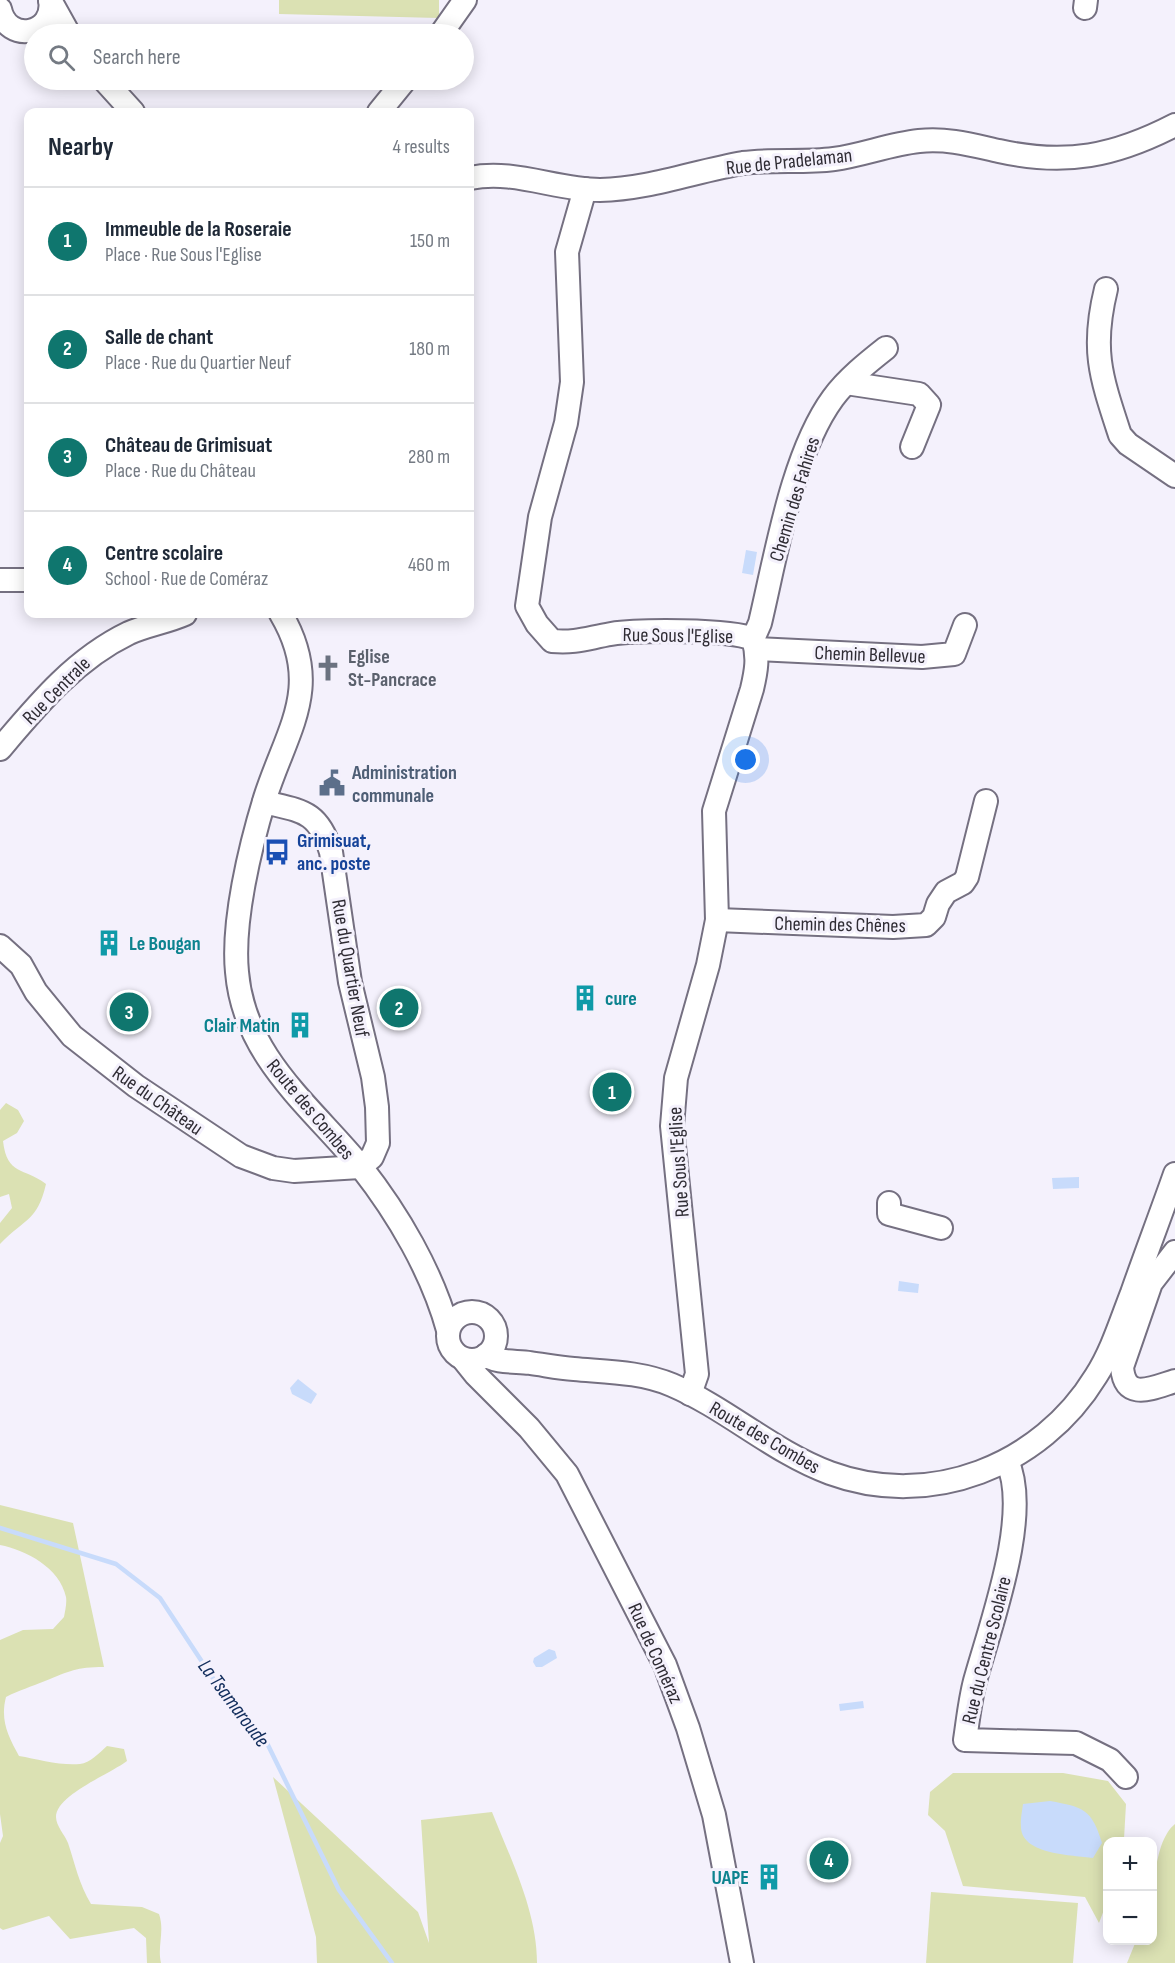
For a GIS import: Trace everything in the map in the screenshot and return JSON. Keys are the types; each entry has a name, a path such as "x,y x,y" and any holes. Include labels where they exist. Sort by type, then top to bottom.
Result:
{"street":[{"path":"42,24 51,10 50,0"},
{"path":"50,0 63,24"},
{"path":"448,24 465,0"},
{"path":"0,9 7,25 24,30"},
{"path":"0,44 24,35"},
{"path":"113,90 129,108"},
{"path":"382,108 397,90"},
{"name":"Rue de Pradelaman","path":"474,178 513,177 585,189 645,184 745,163 831,160 918,141 956,141 1029,156 1078,158 1137,144 1175,125"},
{"name":"Rue Sous l'Eglise","path":"585,189 567,252 572,382 566,423 540,517 527,606 537,624 552,641 575,643 612,634 732,633 754,644 752,689 714,811 717,920 708,965 682,1052 673,1098 672,1125 697,1365 697,1374 690,1394"},
{"path":"1106,289 1097,335 1098,361 1120,435 1128,444 1175,477"},
{"name":"Chemin des Fahires","path":"754,644 783,530 808,448 823,415 846,383 886,348"},
{"path":"846,383 919,394 929,405 912,447"},
{"path":"0,580 24,580"},
{"name":"Rue Centrale","path":"0,749 59,682 94,652 131,632 173,618"},
{"name":"Route des Combes","path":"283,618 297,654 300,701 292,732 264,802 237,932 236,960 242,1002 252,1031 268,1060 360,1167 381,1195 429,1278 448,1330 450,1347 479,1357 638,1375 664,1382 690,1394 808,1465 864,1483 913,1486 958,1481 1008,1461 1027,1450 1062,1420 1098,1375 1171,1197 1175,1174"},
{"name":"Chemin Bellevue","path":"754,644 922,657 954,654 965,626"},
{"name":"Chemin des Chênes","path":"717,920 892,927 926,925 934,917 938,904 946,892 967,877 986,801"},
{"name":"Rue du Quartier Neuf","path":"264,802 290,806 312,818 323,833 331,852 350,982 373,1077 377,1107 378,1143 372,1157 360,1167"},
{"name":"Rue du Château","path":"0,946 21,965 36,992 72,1036 136,1086 241,1156 273,1168 294,1171 360,1167"},
{"path":"888,1203 889,1214 941,1228"},
{"path":"1175,1252 1151,1283 1122,1367 1128,1386 1136,1389 1144,1390 1175,1381"},
{"name":"Route des Combes","path":"429,1278 474,1312 487,1317 513,1348 542,1364"},
{"path":"448,1330 456,1318 474,1312"},
{"path":"479,1357 495,1343 493,1326"},
{"name":"Rue de Coméraz","path":"479,1357 485,1384 530,1430 567,1474 668,1672 688,1728 716,1825 742,1963"},
{"name":"Rue du Centre Scolaire","path":"1008,1461 1013,1480 1010,1552 1002,1596 975,1684 965,1740 1076,1743 1110,1760 1126,1777"}],"green space":[{"path":"279,0 439,0 439,18 279,14"},
{"path":"6,1103 18,1110 24,1121 17,1133 3,1141 8,1160 13,1166 46,1184 39,1206 34,1213 0,1244 0,1223 12,1208 9,1194 0,1197 0,1110"},
{"path":"0,1505 73,1523 104,1667 73,1670 6,1697 4,1713 8,1735 19,1756 57,1763 87,1762 107,1746 124,1749 127,1761 74,1793 58,1809 56,1820 68,1843 80,1881 91,1904 142,1907 159,1914 161,1963 147,1963 146,1938 134,1928 70,1939 49,1916 3,1930 0,1928 0,1843 3,1836 0,1814 0,1640 23,1630 53,1629 64,1617 66,1597 57,1577 49,1569 31,1556 0,1545"},
{"path":"953,1773 1063,1773 1108,1781 1126,1804 1124,1837 1103,1837 1103,1912 1099,1923 1085,1897 963,1886 945,1831 928,1815 930,1792"},
{"path":"273,1777 418,1912 429,1943 421,1820 492,1812 528,1905 533,1924 537,1963 317,1963 316,1937"},
{"path":"1175,1824 1175,1963 1127,1963 1134,1945 1157,1945 1157,1861 1167,1833"},
{"path":"931,1892 1078,1903 1073,1963 926,1963"}],"water":[{"path":"746,550 757,552 753,575 742,573"},
{"path":"1079,1177 1079,1188 1053,1189 1052,1178"},
{"path":"899,1281 919,1284 918,1293 898,1291"},
{"path":"298,1379 317,1394 311,1404 292,1394 290,1388"},
{"path":"549,1649 555,1651 557,1658 542,1667 536,1667 533,1662 534,1658"},
{"path":"863,1701 864,1708 840,1711 839,1704"},
{"path":"1050,1801 1071,1805 1090,1816 1102,1843 1093,1858 1039,1849 1024,1837 1021,1828 1023,1804"}],"waterway":[{"name":"La Tsamaroude","path":"0,1528 116,1564 160,1598 220,1689 264,1737 339,1890 392,1963"}],"place":[{"name":"Eglise St-Pancrace","path":"328,668"},
{"name":"Administration communale","path":"332,783"},
{"name":"Grimisuat, anc. poste","path":"277,852"},
{"name":"Le Bougan","path":"109,943"},
{"name":"cure","path":"585,998"},
{"name":"Salle de chant","path":"399,1008"},
{"name":"Château de Grimisuat","path":"129,1012"},
{"name":"Clair Matin","path":"300,1025"},
{"name":"Immeuble de la Roseraie","path":"612,1092"},
{"name":"Centre scolaire","path":"829,1860"},
{"name":"UAPE","path":"769,1877"}]}
